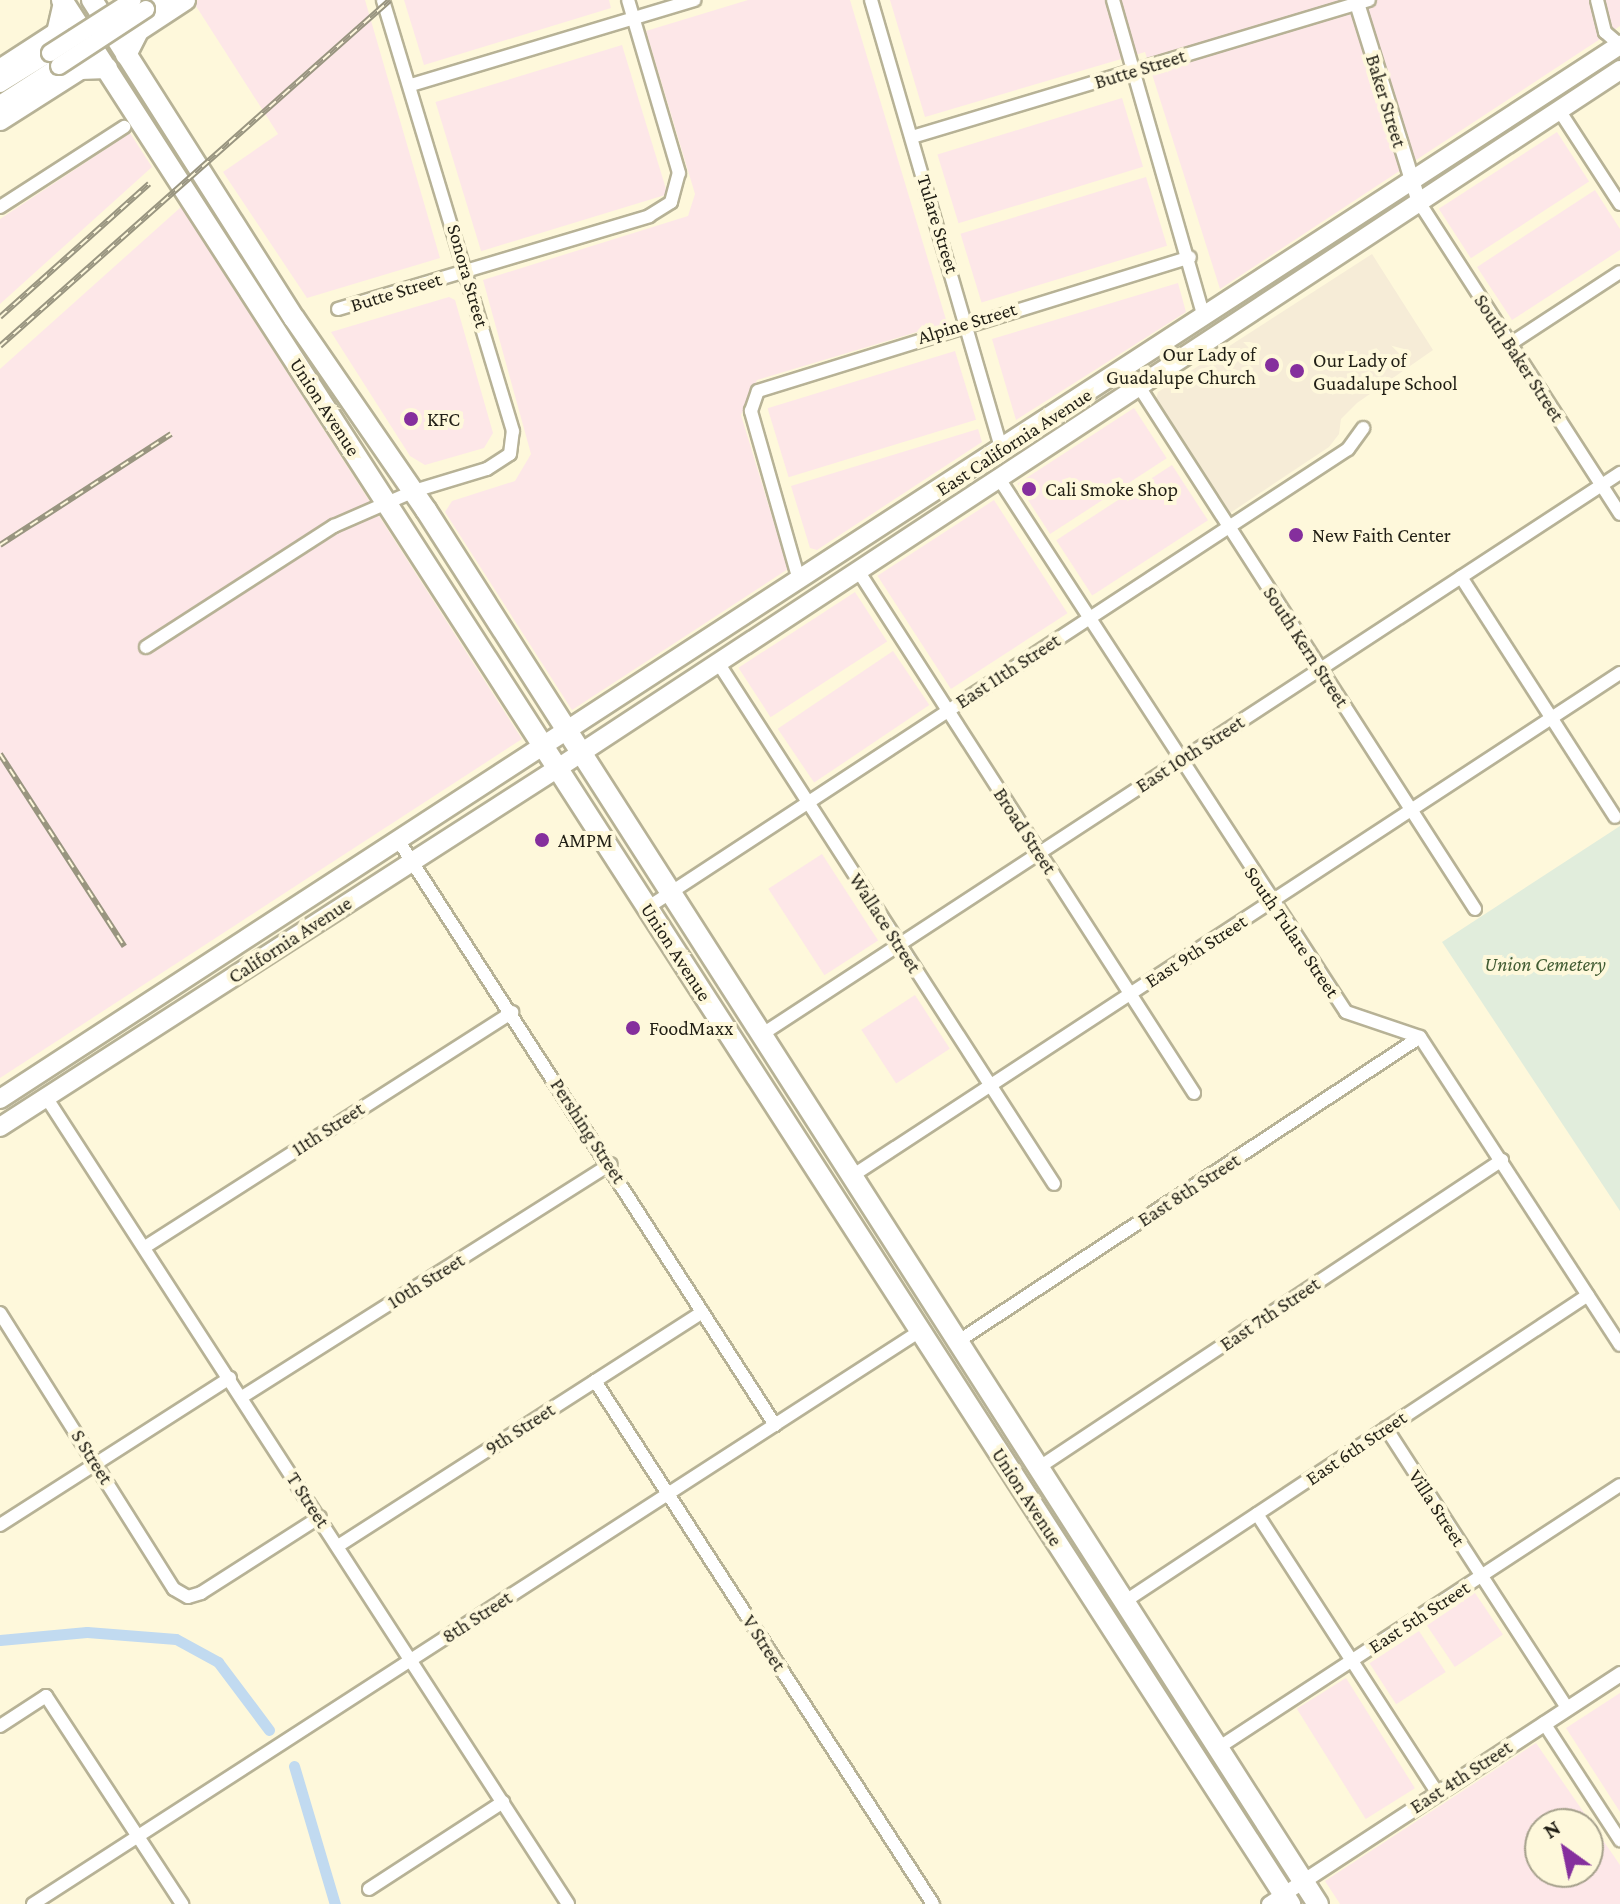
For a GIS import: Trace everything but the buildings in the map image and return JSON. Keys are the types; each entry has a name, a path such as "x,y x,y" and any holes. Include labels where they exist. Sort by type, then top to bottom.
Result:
{"highway":[{"name":"Union Avenue","path":"92,0 294,318 414,491 1318,1904"},
{"path":"121,0 139,30"},
{"path":"126,55 139,30 185,0"},
{"name":"Union Avenue","path":"63,2 920,1331 1281,1901"},
{"path":"56,51 63,2"},
{"path":"56,51 80,69"},
{"path":"0,70 56,51"},
{"path":"0,120 80,69 107,68"},
{"path":"920,1331 938,1337 980,1400 1001,1410"}],"main road":[{"path":"0,84 146,3"},
{"name":"East California Avenue","path":"565,729 1002,450 1410,179 1620,45"},
{"path":"0,104 56,51"},
{"name":"East California Avenue","path":"580,753 1620,70"},
{"path":"1138,385 1138,376 1188,328"},
{"path":"945,512 998,463 1002,450"},
{"path":"857,569 859,557 910,509"},
{"path":"750,639 757,622 802,591 799,580"},
{"name":"California Avenue","path":"0,1099 565,729"},
{"name":"California Avenue","path":"0,1127 580,753"},
{"path":"160,1024 170,1005 211,975 209,963"},
{"path":"46,1097 43,1084 70,1064 79,1048"}],"street":[{"name":"Sonora Street","path":"383,0 513,431 510,454 487,469 414,491"},
{"path":"628,0 633,18"},
{"path":"411,85 695,0"},
{"name":"Tulare Street","path":"871,0 968,323 1002,450"},
{"path":"1113,0 1190,257 1204,317"},
{"path":"1597,0 1605,32 1620,45"},
{"name":"Butte Street","path":"912,137 1361,1"},
{"name":"Baker Street","path":"1361,1 1419,202"},
{"name":"Butte Street","path":"338,309 649,216 676,193 679,173 633,18"},
{"path":"1559,110 1620,204"},
{"path":"0,207 124,127"},
{"name":"South Baker Street","path":"1419,202 1620,514"},
{"name":"Alpine Street","path":"799,580 752,401 765,385 1190,257"},
{"path":"1510,344 1620,272"},
{"name":"South Kern Street","path":"1138,385 1475,909"},
{"name":"East 11th Street","path":"647,908 1348,449 1363,428"},
{"name":"East 10th Street","path":"761,1035 1620,473"},
{"name":"South Tulare Street","path":"998,477 1271,902 1346,1012 1420,1037"},
{"path":"146,647 334,526 414,491"},
{"name":"Broad Street","path":"857,569 1194,1093"},
{"path":"1461,577 1615,817"},
{"name":"Wallace Street","path":"717,661 1054,1184"},
{"name":"East 9th Street","path":"852,1176 1620,673"},
{"name":"Pershing Street","path":"398,840 610,1164 775,1425"},
{"name":"11th Street","path":"145,1247 512,1012"},
{"path":"1420,1037 1620,1345"},
{"name":"East 8th Street","path":"957,1342 1420,1037"},
{"name":"T Street","path":"46,1097 568,1904"},
{"name":"East 7th Street","path":"1038,1468 1502,1160"},
{"name":"10th Street","path":"242,1397 610,1164"},
{"name":"East 6th Street","path":"1124,1602 1588,1295"},
{"name":"9th Street","path":"338,1546 702,1312"},
{"name":"S Street","path":"0,1313 174,1589 188,1597 320,1517"},
{"name":"8th Street","path":"33,1904 920,1331"},
{"path":"0,1525 230,1378"},
{"name":"V Street","path":"595,1381 933,1904"},
{"name":"Villa Street","path":"1386,1428 1567,1708"},
{"name":"East 5th Street","path":"1218,1748 1620,1485"},
{"path":"1257,1514 1437,1792"},
{"name":"East 4th Street","path":"1281,1901 1304,1882 1437,1792 1620,1674"},
{"path":"0,1726 46,1696 182,1904"},
{"path":"1544,1723 1620,1840"},
{"path":"369,1889 503,1802"}],"shaded area":[{"path":"198,0 365,0 440,258 307,298 223,172 278,134 194,3"},
{"path":"404,0 609,0 611,8 424,65"},
{"path":"748,0 850,0 947,323 757,380 741,415 788,569 572,710 445,512 452,501 515,481 531,454 483,280 688,216 695,194 646,31"},
{"path":"890,0 1620,0 1620,26 1220,289 1145,52 925,117"},
{"path":"622,45 668,194 481,251 436,102"},
{"path":"1122,98 1143,167 958,223 937,154"},
{"path":"1557,132 1589,181 1471,258 1439,209"},
{"path":"130,133 152,167 0,304 0,219"},
{"path":"1146,177 1167,246 982,303 960,234"},
{"path":"1595,190 1620,229 1620,250 1512,320 1477,267"},
{"path":"181,207 522,739 0,1078 0,369"},
{"name":"Our Lady of Guadalupe School","path":"1372,254 1433,350 1357,403 1341,419 1339,434 1329,447 1230,513 1156,400 1158,392"},
{"path":"1178,283 1186,312 1016,420 992,339"},
{"path":"449,297 455,300 493,433 484,448 425,465 410,456 331,332"},
{"path":"955,351 976,420 789,477 768,408"},
{"path":"1134,408 1167,458 1050,534 1017,484"},
{"path":"978,429 982,442 817,550 810,548 791,486"},
{"path":"1172,465 1208,520 1092,596 1056,540"},
{"path":"994,500 1068,613 951,689 877,576"},
{"path":"855,592 887,641 771,717 738,668"},
{"path":"893,651 929,705 814,783 778,729"},
{"path":"822,854 878,940 824,975 768,889"},
{"path":"915,995 950,1049 896,1084 861,1030"},
{"path":"1475,1593 1503,1634 1455,1667 1427,1625"},
{"path":"1419,1631 1446,1672 1396,1704 1370,1663"},
{"path":"1346,1678 1415,1788 1366,1819 1297,1709"},
{"path":"1620,1693 1620,1812 1566,1728"},
{"path":"1536,1743 1581,1808 1524,1808 1524,1888 1604,1888 1604,1842 1620,1865 1620,1904 1340,1904 1325,1881"}],"green space":[{"name":"Union Cemetery","path":"1620,826 1620,1211 1442,942"}],"waterway":[{"path":"0,1640 87,1632 176,1639 218,1662 269,1730"},
{"path":"294,1766 335,1904"}],"railway":[{"path":"0,346 390,0"},
{"path":"0,317 149,184"},
{"path":"0,545 171,434"},
{"path":"0,754 124,946"}],"place":[{"name":"Our Lady of Guadalupe Church","path":"1272,365"},
{"name":"Our Lady of Guadalupe School","path":"1297,371"},
{"name":"KFC","path":"411,419"},
{"name":"Cali Smoke Shop","path":"1029,489"},
{"name":"New Faith Center","path":"1296,535"},
{"name":"AMPM","path":"542,840"},
{"name":"FoodMaxx","path":"633,1028"}]}
